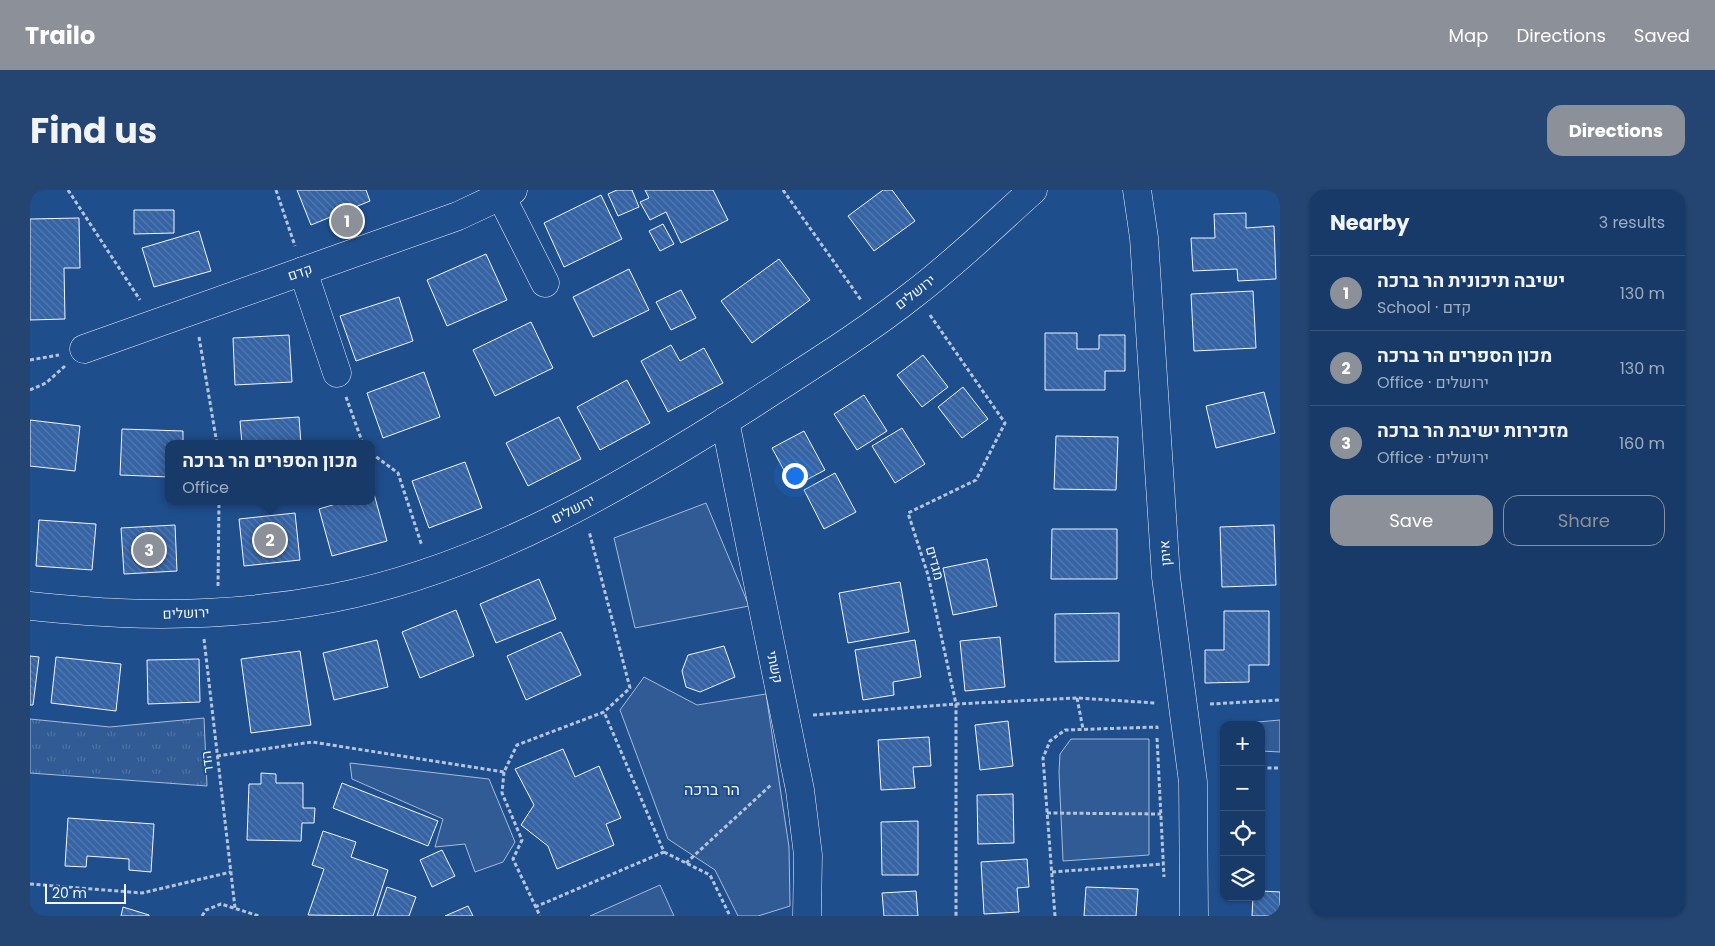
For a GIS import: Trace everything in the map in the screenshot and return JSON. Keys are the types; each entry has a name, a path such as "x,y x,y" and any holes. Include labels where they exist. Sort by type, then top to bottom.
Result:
{"street":[{"name":"ירושלים","path":"30,606 120,613 210,612 256,609 333,598 405,580 465,560 582,504 671,455 840,347 915,294 1033,190"},
{"name":"איתן","path":"1137,190 1144,238 1166,577 1193,782 1194,916"},
{"name":"קדם","path":"84,349 458,216 499,194"},
{"path":"499,194 545,283"},
{"path":"303,271 337,373"},
{"name":"קשתי","path":"725,421 800,790 808,855 807,916"}],"path":[{"path":"68,190 155,323"},
{"path":"276,190 303,271"},
{"path":"783,190 876,321"},
{"name":"מגדים","path":"915,294 1005,423 976,480 908,513 928,575 956,704 956,916"},
{"path":"194,309 216,440"},
{"path":"30,390 46,383 84,349"},
{"path":"337,373 362,440"},
{"path":"375,456 398,473 430,572"},
{"path":"540,916 512,859 522,840 502,793 504,772 517,745 604,712 630,688 582,504"},
{"name":"הדר","path":"219,505 210,612 217,756 235,908"},
{"path":"1078,698 1082,729"},
{"path":"785,717 956,704 1078,698 1182,705 1280,700"},
{"path":"604,712 664,852 710,875 730,916"},
{"path":"1055,916 1043,758 1050,741 1065,730 1157,727 1164,884"},
{"path":"217,756 312,742 504,772"},
{"path":"686,863 794,763"},
{"path":"1265,768 1280,768"},
{"path":"1047,813 1161,814"},
{"path":"535,907 664,852"},
{"path":"1052,872 1163,864"},
{"path":"30,884 142,893 231,872"},
{"path":"202,916 206,910 221,904 259,916"}],"green space":[{"path":"204,718 207,786 30,773 30,719 110,727"}],"shaded area":[{"path":"706,503 749,606 635,628 614,538"},
{"path":"644,677 697,705 766,694 789,847 790,906 758,916 738,916 715,870 668,839 620,710"},
{"path":"1280,720 1280,752 1265,751 1265,721"},
{"path":"1071,739 1149,739 1149,855 1063,861 1059,772 1060,754"},
{"path":"350,763 489,779 515,842 503,862 475,872 465,844 435,847 443,819 352,779"},
{"path":"660,885 674,916 590,916"}],"building":[{"path":"297,190 366,190 370,201 311,225"},
{"path":"617,190 632,190 639,207 618,216 608,194"},
{"path":"645,190 713,190 728,220 681,243 666,212 650,220 640,202 649,198"},
{"path":"883,190 892,190 915,221 874,251 848,216"},
{"path":"601,195 622,239 564,267 544,223"},
{"path":"134,210 174,210 174,233 134,234"},
{"path":"1246,213 1246,228 1274,226 1276,279 1238,281 1237,269 1193,271 1191,238 1215,238 1214,214"},
{"path":"79,218 80,268 64,268 65,319 30,320 30,219"},
{"path":"663,224 674,244 660,251 649,231"},
{"path":"199,231 211,271 154,287 142,248"},
{"path":"486,254 507,300 447,326 427,280"},
{"path":"779,259 810,300 752,343 721,301"},
{"path":"629,269 649,310 593,337 573,297"},
{"path":"681,290 696,318 671,330 656,302"},
{"path":"1253,291 1256,348 1194,351 1191,294"},
{"path":"399,297 413,341 356,361 340,316"},
{"path":"531,322 553,368 495,396 473,350"},
{"path":"1045,333 1077,333 1077,349 1099,349 1099,335 1125,335 1125,371 1105,371 1105,390 1045,390"},
{"path":"289,335 292,382 235,385 233,338"},
{"path":"671,345 680,361 704,348 723,383 668,412 641,361"},
{"path":"923,355 948,387 922,407 897,375"},
{"path":"424,372 440,417 383,438 367,393"},
{"path":"627,380 650,423 600,450 577,407"},
{"path":"963,387 988,419 962,438 938,407"},
{"path":"1264,392 1275,433 1216,448 1206,406"},
{"path":"864,395 887,431 857,450 834,414"},
{"path":"299,417 301,440 242,440 240,421"},
{"path":"559,417 581,459 528,486 506,443"},
{"path":"30,420 80,426 75,471 30,466"},
{"path":"902,428 925,464 895,483 872,446"},
{"path":"122,429 183,431 183,440 165,440 165,477 120,475"},
{"path":"804,431 825,470 793,487 772,448"},
{"path":"1056,436 1118,437 1116,490 1054,489"},
{"path":"465,462 482,508 429,528 412,481"},
{"path":"835,473 856,512 824,529 804,490"},
{"path":"375,498 387,541 332,556 319,509 332,505 375,505"},
{"path":"295,513 300,560 244,566 239,519"},
{"path":"39,520 96,524 92,570 36,566"},
{"path":"175,525 177,571 124,574 121,528"},
{"path":"1274,525 1276,585 1222,587 1220,527"},
{"path":"1052,529 1117,529 1117,579 1051,579"},
{"path":"987,559 997,606 953,615 943,568"},
{"path":"539,579 556,619 496,643 480,604"},
{"path":"900,582 909,632 848,643 839,593"},
{"path":"456,610 474,656 420,678 402,632"},
{"path":"1224,611 1269,611 1269,665 1249,665 1249,682 1205,683 1205,650 1224,650"},
{"path":"1119,613 1119,661 1055,662 1055,614"},
{"path":"561,632 581,675 526,700 507,656"},
{"path":"1000,637 1005,687 965,691 960,641"},
{"path":"377,640 388,687 334,700 323,653"},
{"path":"915,640 921,677 893,682 894,695 863,700 855,650"},
{"path":"724,646 735,677 700,692 686,687 682,671 688,655"},
{"path":"300,651 311,725 251,733 241,659"},
{"path":"30,656 39,657 33,705 30,705"},
{"path":"56,657 121,664 116,711 51,703"},
{"path":"199,659 200,702 148,704 147,660"},
{"path":"1008,721 1013,766 980,770 975,725"},
{"path":"929,737 931,766 913,767 915,788 881,790 878,740"},
{"path":"563,749 575,777 599,766 621,818 606,824 614,845 557,869 548,846 521,825 534,805 515,769"},
{"path":"261,773 276,774 276,783 303,783 303,808 315,808 314,823 302,823 301,841 247,840 249,784 261,784"},
{"path":"342,783 438,821 428,846 333,808"},
{"path":"1013,794 1014,843 978,844 977,795"},
{"path":"68,818 154,824 151,872 129,870 129,859 87,856 86,867 65,866"},
{"path":"918,821 918,875 882,875 881,822"},
{"path":"323,831 356,842 351,857 388,870 373,916 308,915 324,869 312,865"},
{"path":"442,850 455,876 432,887 420,860"},
{"path":"1027,859 1029,887 1017,888 1019,912 984,914 981,862"},
{"path":"387,887 416,897 409,916 377,916"},
{"path":"1086,887 1138,889 1136,916 1084,916"},
{"path":"916,891 918,916 884,916 882,893"},
{"path":"1265,891 1280,892 1280,916 1252,916 1253,901 1265,901"},
{"path":"468,906 473,916 445,916"},
{"path":"123,907 149,915 149,916 121,916"}],"place":[{"name":"ישיבה תיכונית הר ברכה","path":"347,221"},
{"name":"מכון הספרים הר ברכה","path":"270,540"},
{"name":"מזכירות ישיבת הר ברכה","path":"149,550"}],"district":[{"name":"הר ברכה","path":"712,789"}]}
